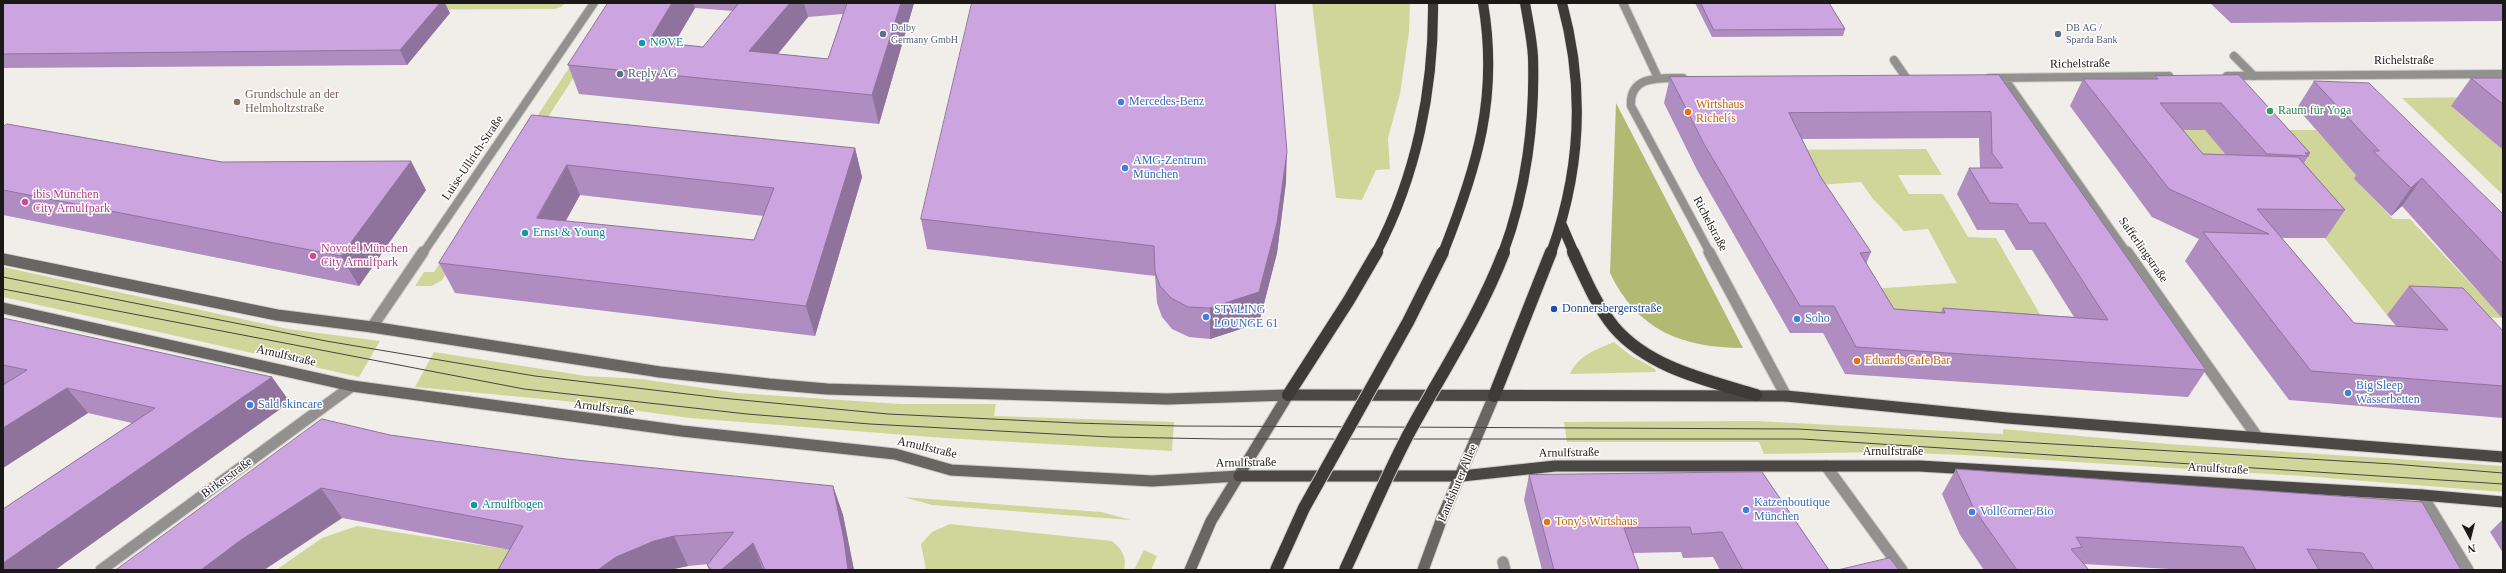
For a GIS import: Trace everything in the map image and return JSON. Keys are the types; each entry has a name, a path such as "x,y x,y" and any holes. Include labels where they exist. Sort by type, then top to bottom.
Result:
{"highway":[{"path":"1288,395 1364,274 1396,212 1427,94 1433,44 1433,3"},
{"path":"1276,570 1343,434 1405,329 1431,280 1472,176 1480,145 1490,58 1483,3"},
{"path":"1344,570 1408,436 1464,339 1491,286 1513,227 1522,184 1533,107 1533,56 1525,3"},
{"path":"1494,396 1532,305 1561,223 1567,201 1576,137 1577,85 1573,47 1562,3"},
{"path":"1561,223 1599,305 1629,342 1647,355 1684,373 1756,395"}],"main road":[{"path":"3,259 277,315 372,327 660,372 827,389 1167,400 1288,395 1786,396 2000,417 2503,457"},
{"name":"Arnulfstraße","path":"3,308 352,386 400,394 682,432 895,454 951,470 1152,481 1239,476 1462,476 1555,466 1939,466 2422,495 2503,502"},
{"path":"1190,570 1211,521 1288,395"},
{"name":"Landshuter Allee","path":"1423,570 1442,518 1462,476 1494,396"}],"street":[{"name":"Luise-Ullrich-Straße","path":"372,327 594,3"},
{"path":"1623,3 1658,78"},
{"path":"2234,56 2254,76"},
{"path":"1891,78 1911,78 1894,60"},
{"name":"Richelstraße","path":"2216,76 2503,74"},
{"path":"2352,75 2363,86"},
{"name":"Richelstraße","path":"1982,78 2177,76"},
{"name":"Richelstraße","path":"1689,78 1658,78 1646,80 1632,90 1629,97 1631,106 1786,396"},
{"name":"Safferlingstraße","path":"2004,78 2258,438"},
{"name":"Birkerstraße","path":"101,570 352,386"},
{"path":"1826,466 1902,570"},
{"path":"2422,495 2468,570"}],"green space":[{"path":"27,3 41,6 565,3 561,7 555,9 26,11"},
{"path":"1312,3 1410,3 1409,32 1400,94 1388,138 1390,169 1376,170 1362,200 1336,198"},
{"path":"602,18 611,20 442,280 432,286 415,286 424,272 434,272"},
{"path":"2478,97 2452,107 2503,150 2503,195 2402,98"},
{"path":"1616,103 1743,348 1700,344 1681,339 1664,332 1648,322 1634,309 1621,293 1610,273"},
{"path":"2165,130 2316,130 2362,179 2354,179 2393,219 2410,219 2503,318 2387,315 2280,183 2198,174"},
{"path":"1926,149 1942,175 1898,175 1909,194 1943,194 1968,237 1996,238 2049,330 1888,319 1870,289 1957,283 1928,229 1904,231 1873,199 1861,182 1804,186 1769,150"},
{"path":"3,267 288,329 380,341 359,377 3,297"},
{"path":"1614,342 1630,355 1655,369 1656,372 1570,374 1577,362 1588,354"},
{"path":"434,352 586,376 641,379 737,393 901,404 996,404 994,416 1174,422 1172,451 944,438 690,418 565,401 415,387"},
{"path":"1756,421 2003,434 2003,429 2168,444 2503,466 2503,492 2302,476 1964,455 1888,452 1764,454 1759,442 1567,442 1564,422"},
{"path":"903,497 1101,512 1131,520 932,505"},
{"path":"950,524 1112,541 1119,547 1123,554 1125,561 1124,570 926,570 921,544 932,532"},
{"path":"357,526 524,552 531,570 276,570 322,538"},
{"path":"1144,550 1157,556 1151,570 1134,570"}],"building":[{"path":"3,3 440,3 400,50 3,54"},
{"path":"608,3 672,3 649,41 703,47 739,3 790,3 749,51 828,59 847,3 901,3 872,95 568,65"},
{"name":"Mercedes-Benz","path":"972,3 1275,3 1287,152 1277,223 1259,292 1210,308 1188,307 1171,298 1160,286 1155,272 1154,246 921,219"},
{"path":"1701,3 1829,3 1845,29 1714,30"},
{"path":"1999,75 2206,370 1856,347 1834,306 1800,306 1704,144 1670,77","holes":["1991,112 1992,153 2003,168 1969,168 1990,203 2017,204 2029,223 2045,223 2108,320 1943,308 1945,313 1894,309 1860,253 1871,252 1820,176 1789,113"]},
{"path":"2239,75 2310,153 2305,153 2309,156 2267,154 2221,103 2160,103 2203,154 2298,157 2345,210 2257,209 2354,323 2448,330 2409,286 2463,288 2503,331 2503,386 2311,371 2203,232 2269,234 2169,189 2083,79 2158,79 2155,76"},
{"path":"2471,78 2503,78 2503,104"},
{"path":"2314,81 2369,83 2503,214 2503,264 2422,178 2411,188 2373,151 2379,151"},
{"path":"532,115 855,148 806,306 439,263","holes":["567,165 774,188 754,240 537,218"]},
{"path":"7,124 222,162 411,161 341,256 3,190 3,127"},
{"path":"3,318 272,377 3,563 3,509 155,408 67,388 3,428 3,385 27,370 3,365"},
{"path":"322,419 390,435 566,459 833,486 844,540 848,570 765,570 753,543 721,570 712,570 707,565 734,532 674,536 654,541 616,557 598,570 498,570 523,526 321,488 241,540 201,570 116,570"},
{"path":"1956,469 2422,502 2461,570 2374,570 2363,553 2307,549 2319,570 2256,570 2243,547 2076,537 2082,547 2071,549 2089,570 2017,570 1974,509"},
{"path":"1762,472 1829,570 1743,570 1722,532 1692,534 1690,527 1624,528 1639,570 1554,570 1529,475"},
{"path":"1890,558 1899,570 1838,570"}],"tram line":[{"path":"3,277 326,341 535,376 721,398 888,414 1075,423 1178,426 1798,429 2393,464 2503,473"},
{"path":"3,289 524,389 747,414 870,424 1110,437 1222,439 1802,439 2503,484"}],"place":[{"name":"Dolby Germany GmbH","path":"883,34"},
{"name":"DB AG / Sparda Bank","path":"2058,34"},
{"name":"NOVE","path":"642,43"},
{"name":"Reply AG","path":"620,74"},
{"name":"Grundschule an der Helmholtzstraße","path":"237,102"},
{"name":"Mercedes-Benz","path":"1121,102"},
{"name":"Raum für Yoga","path":"2270,111"},
{"name":"Wirtshaus Richel´s","path":"1688,112"},
{"name":"AMG-Zentrum München","path":"1125,168"},
{"name":"ibis München City Arnulfpark","path":"25,202"},
{"name":"Ernst & Young","path":"525,233"},
{"name":"Novotel München City Arnulfpark","path":"313,256"},
{"name":"Donnersbergerstraße","path":"1554,309"},
{"name":"STYLING LOUNGE 61","path":"1206,317"},
{"name":"Soho","path":"1797,319"},
{"name":"Eduards Cafe Bar","path":"1857,361"},
{"name":"Big Sleep Wasserbetten","path":"2348,393"},
{"name":"Sald skincare","path":"250,405"},
{"name":"Arnulfbogen","path":"474,505"},
{"name":"Katzenboutique München","path":"1746,510"},
{"name":"VollCorner Bio","path":"1972,512"},
{"name":"Tony's Wirtshaus","path":"1547,522"}]}
